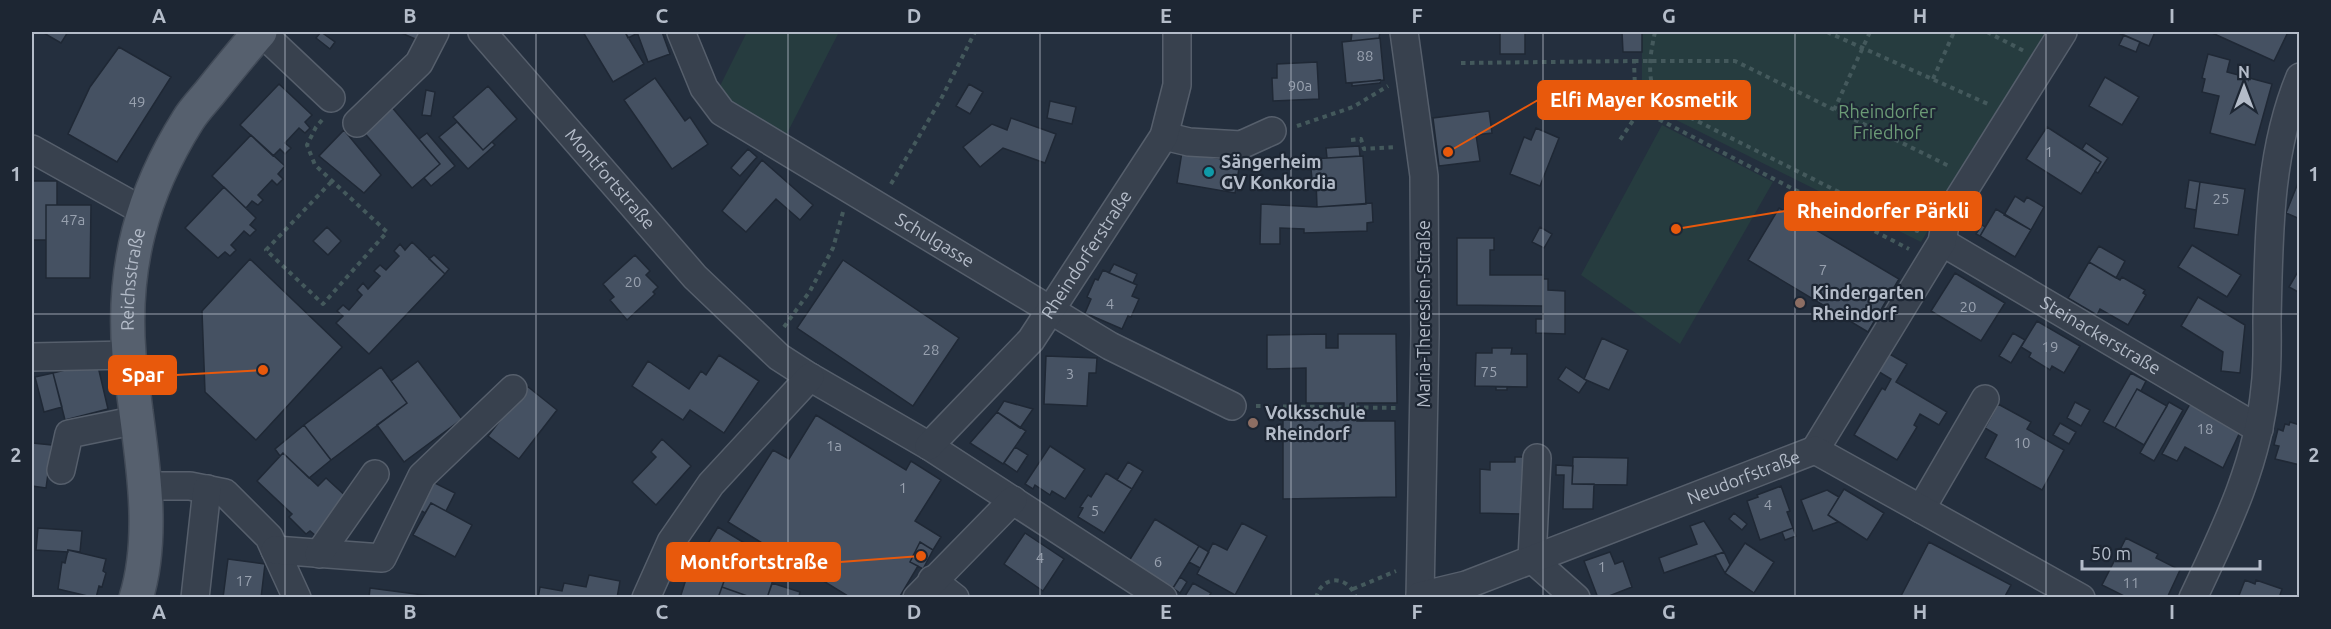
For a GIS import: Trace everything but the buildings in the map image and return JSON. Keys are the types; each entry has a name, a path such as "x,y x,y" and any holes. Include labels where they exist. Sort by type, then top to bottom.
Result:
{"main road":[{"name":"Reichsstraße","path":"136,597 140,584 147,519 146,486 129,355 128,330 131,263 142,212 189,118 260,32"}],"street":[{"path":"260,32 331,98"},
{"path":"357,123 419,63 435,32"},
{"name":"Montfortstraße","path":"482,32 695,278 779,357 929,446 1163,597"},
{"name":"Schulgasse","path":"681,32 704,88 722,112 1110,345 1232,406"},
{"name":"Rheindorferstraße","path":"929,446 1031,340 1164,136 1177,85 1177,32"},
{"name":"Maria-Theresien-Straße","path":"1404,32 1424,176 1420,597"},
{"path":"1815,450 1937,251 1946,219 2063,32"},
{"path":"2193,597 2237,499 2259,429 2266,387 2269,216 2277,159 2298,88"},
{"path":"1164,136 1189,142 1241,145 1272,131"},
{"path":"32,149 142,212"},
{"name":"Steinackerstraße","path":"1937,251 2259,429"},
{"path":"32,357 129,355"},
{"path":"646,597 671,542 711,484 810,377"},
{"path":"275,550 382,558 422,476 513,389"},
{"path":"1921,509 1985,399"},
{"path":"61,470 69,434 137,420"},
{"name":"Neudorfstraße","path":"1420,597 1466,585 1815,450 2081,597"},
{"path":"1537,458 1532,559 1576,597"},
{"path":"319,554 375,474"},
{"path":"146,486 165,484 225,493 269,537 291,595"},
{"path":"195,597 207,489"},
{"path":"924,589 1013,500"},
{"path":"924,589 955,597"}],"path":[{"path":"878,206 941,99 975,32"},
{"path":"1655,32 1649,60 1650,79 1655,100 1917,231 1922,222"},
{"path":"1827,32 2012,113"},
{"path":"1834,110 1870,32"},
{"path":"1933,79 1954,32"},
{"path":"1618,143 1636,116 1635,61"},
{"path":"1461,63 1735,61 1953,168"},
{"path":"1272,131 1301,126 1353,107 1397,81"},
{"path":"331,98 331,110 316,127 307,145 315,165 387,232 323,304 266,250 332,181"},
{"path":"1635,107 1937,251"},
{"path":"1351,140 1361,140 1364,149 1406,146"},
{"path":"780,332 810,291 832,248 850,189"},
{"path":"1232,406 1423,408"},
{"path":"1353,589 1392,571 1404,570"},
{"path":"1316,597 1324,583 1332,580 1348,583 1356,597"}],"green space":[{"path":"747,32 839,32 780,147 713,100"},
{"name":"Rheindorfer Friedhof","path":"1642,32 2046,32 1921,242 1642,103"},
{"path":"1662,125 1773,182 1680,344 1581,275"}],"place":[{"name":"Elfi Mayer Kosmetik","path":"1448,152"},
{"name":"Sängerheim GV Konkordia","path":"1209,172"},
{"name":"Rheindorfer Pärkli","path":"1676,229"},
{"name":"Kindergarten Rheindorf","path":"1800,303"},
{"name":"Spar","path":"263,370"},
{"name":"Volksschule Rheindorf","path":"1253,423"},
{"name":"Montfortstraße","path":"921,556"}]}
